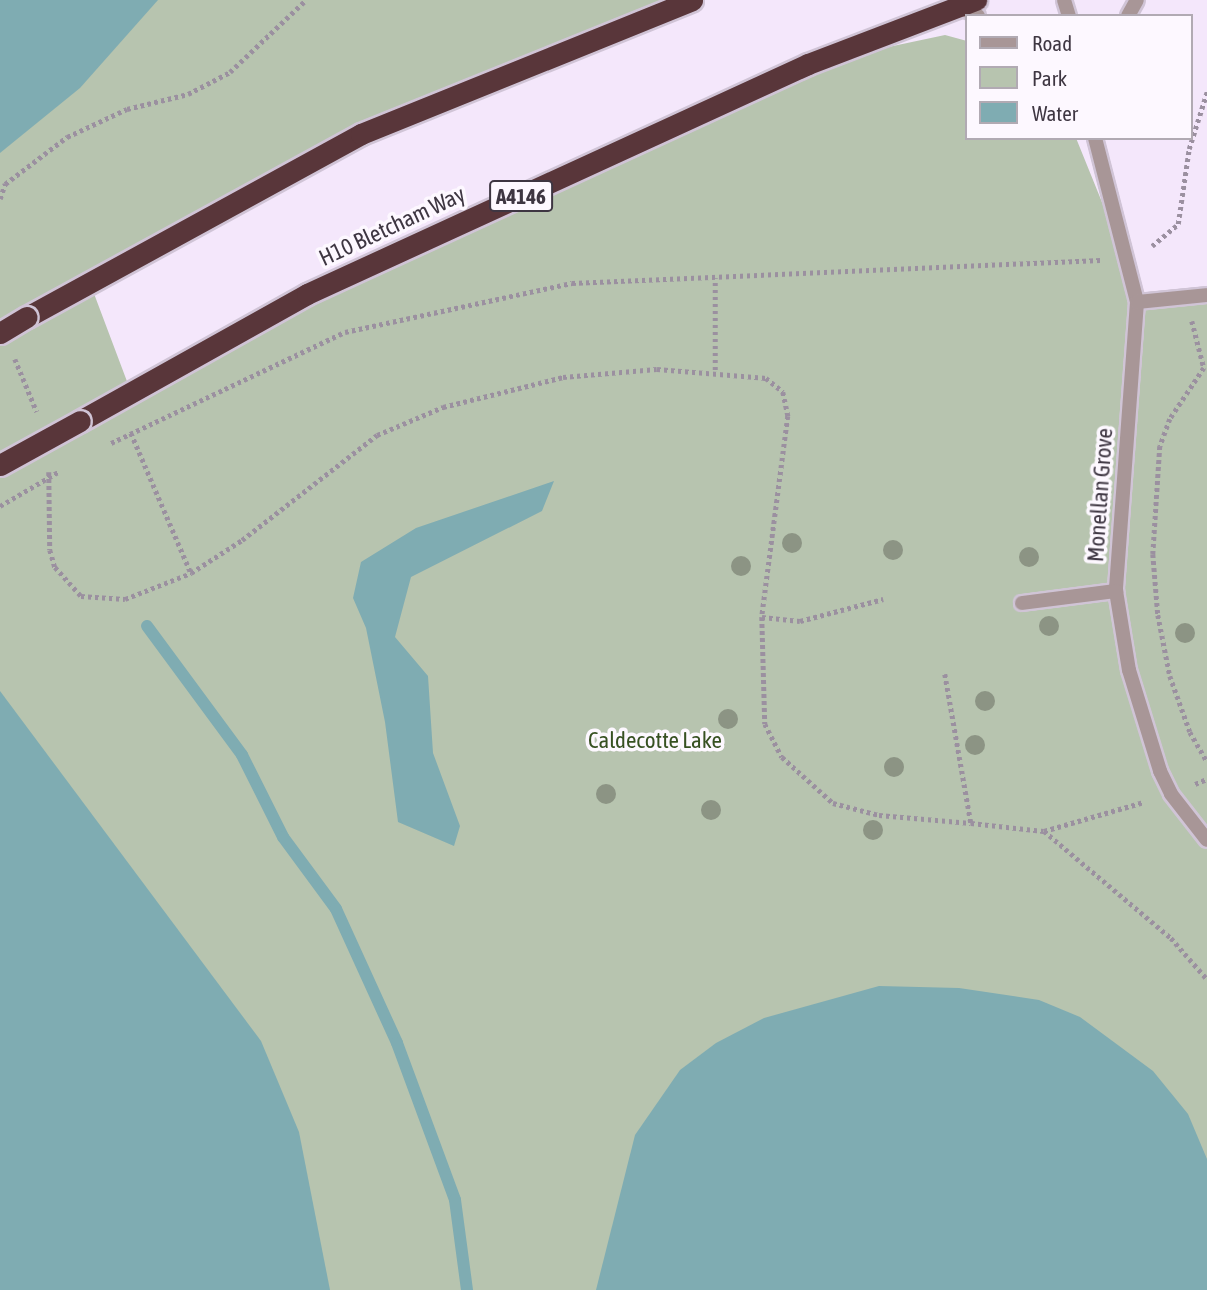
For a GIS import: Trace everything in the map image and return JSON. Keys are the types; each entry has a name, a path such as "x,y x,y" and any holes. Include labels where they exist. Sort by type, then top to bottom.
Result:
{"highway":[{"path":"5,339 27,317 361,134 692,0"},
{"name":"H10 Bletcham Way","path":"0,465 307,294 808,64 966,3"}],"street":[{"name":"Monellan Grove","path":"1095,140 1137,302 1116,591 1129,670 1171,794 1207,840"},
{"path":"1137,302 1207,295"},
{"path":"1022,603 1116,591"}],"path":[{"path":"0,199 5,184 67,137 127,109 188,94 230,72 306,0"},
{"path":"1193,136 1207,92"},
{"path":"1192,140 1178,224 1150,247 1154,260 1172,275 1183,297 1205,368 1170,419 1160,446 1153,554 1158,615 1170,676 1190,732 1207,761"},
{"path":"102,447 345,332 572,283 1125,259"},
{"path":"715,278 715,370"},
{"path":"5,339 42,426"},
{"path":"48,462 50,550 55,567 81,596 125,599 191,573 242,540 377,435 443,407 563,377 657,369 715,370 766,378 783,392 788,416 782,490 762,617 765,724 782,757 804,781 832,803 879,816 1044,831 1171,794 1207,779"},
{"path":"131,433 191,573"},
{"path":"0,506 69,465"},
{"path":"762,617 800,621 883,599"},
{"path":"945,674 971,823"},
{"path":"1044,831 1171,938 1207,979"}],"green space":[{"name":"Caldecotte Lake","path":"0,0 692,0 361,134 90,283 131,392 307,294 808,64 945,35 965,40 965,140 1077,140 1125,259 1137,302 1207,295 1207,1290 0,1290"}],"water":[{"path":"0,0 158,0 80,88 0,153"},
{"path":"554,481 542,511 411,577 395,637 428,676 433,753 460,826 454,846 398,822 385,722 366,628 353,598 361,562 416,528"},
{"path":"0,691 261,1041 299,1132 330,1290 0,1290"},
{"path":"879,986 959,988 1039,1000 1080,1017 1153,1071 1188,1114 1207,1159 1207,1290 596,1290 635,1135 680,1070 716,1043 764,1018"}],"waterway":[{"path":"147,626 242,755 283,837 336,909 397,1043 455,1200 467,1290"}]}
